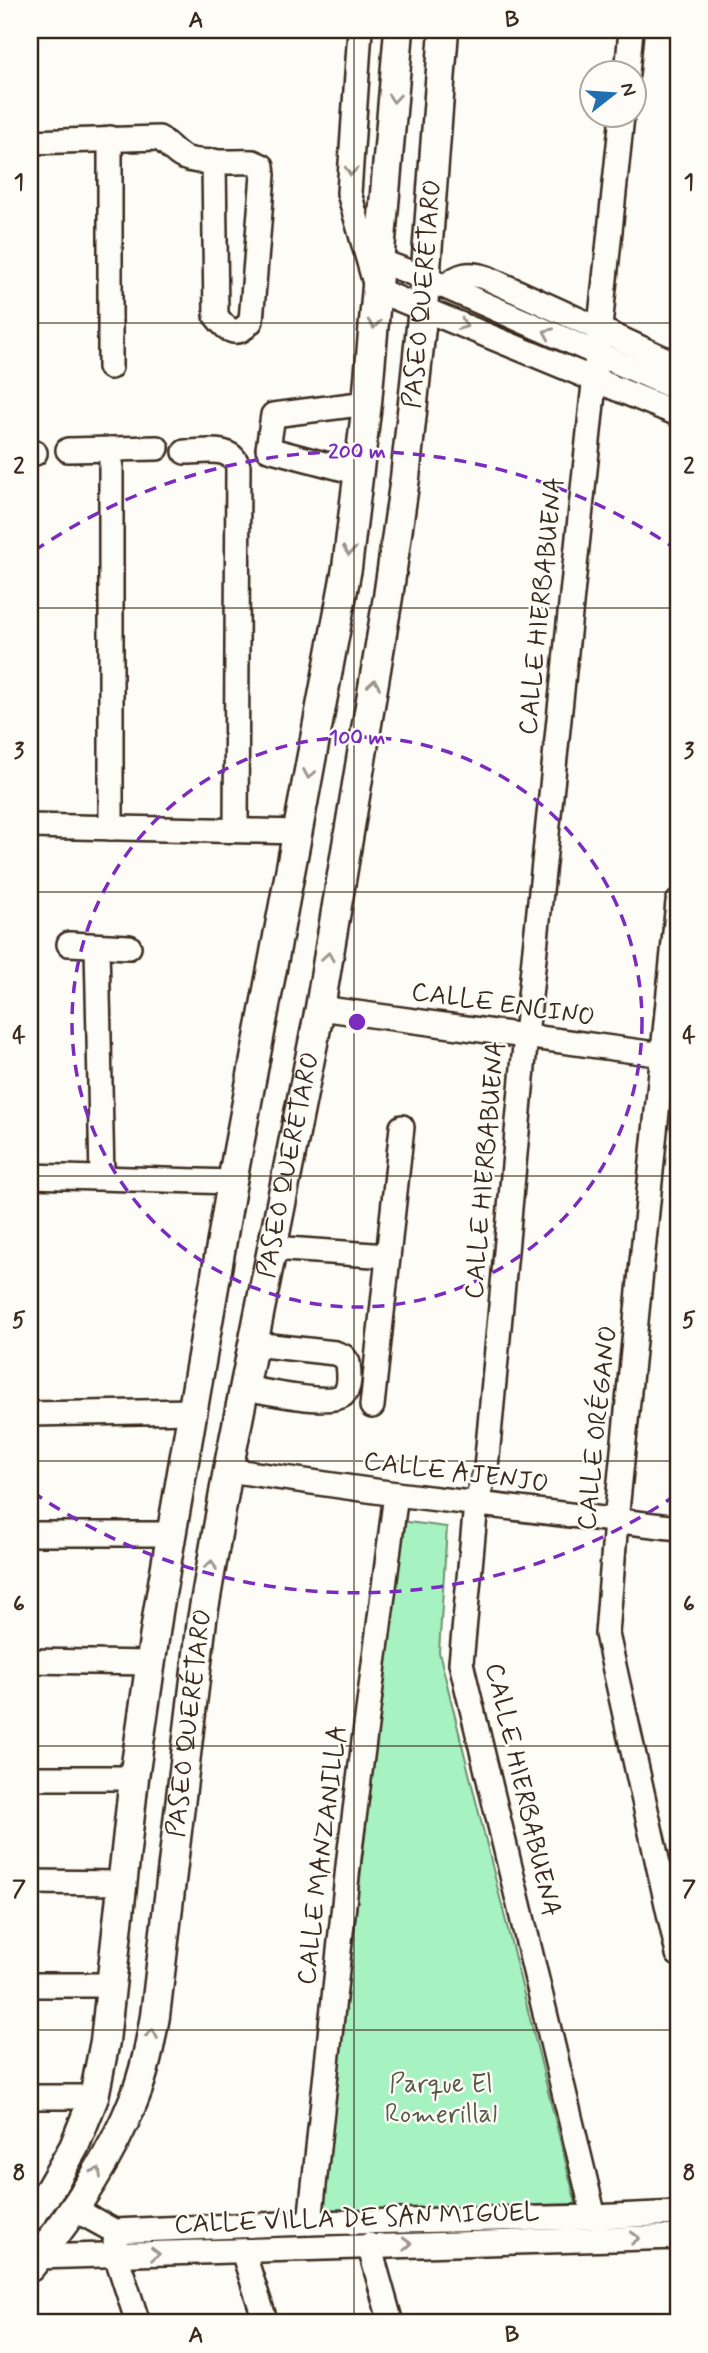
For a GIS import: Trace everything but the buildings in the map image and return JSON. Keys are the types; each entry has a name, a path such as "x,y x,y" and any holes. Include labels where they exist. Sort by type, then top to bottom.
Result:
{"main road":[{"name":"PASEO QUERÉTARO","path":"30,2217 74,2147 94,2097 112,1985 134,1777 158,1612 232,1182 347,568 367,403 399,30"},
{"name":"PASEO QUERÉTARO","path":"34,2262 74,2208 108,2153 134,2100 147,2059 155,2016 202,1620 228,1470 320,1008 388,597 405,478 423,308 435,282 444,30"},
{"path":"158,1612 202,1620"}],"street":[{"path":"343,30 359,41 349,192 377,290 678,414"},
{"path":"628,60 631,30"},
{"name":"CALLE HIERBABUENA","path":"594,2217 461,1663 476,1504 485,1468 526,1035 620,130"},
{"path":"110,138 110,367"},
{"path":"30,142 159,138 181,156 192,160 253,162 262,166 251,321 244,330 234,332 225,328 216,316 214,161"},
{"path":"380,261 435,282 678,389"},
{"path":"435,282 474,274 487,278 678,365"},
{"path":"359,473 268,449 273,415 367,403"},
{"path":"68,450 158,448"},
{"path":"111,449 111,828"},
{"path":"185,452 228,452 235,457 238,466 236,830"},
{"path":"30,825 299,832"},
{"name":"CALLE ORÉGANO","path":"678,902 671,1056 616,1521 607,1634 678,1954"},
{"path":"69,944 129,947"},
{"path":"97,946 102,1177"},
{"name":"CALLE ENCINO","path":"320,1008 671,1056"},
{"path":"372,1406 402,1127"},
{"path":"30,1177 232,1182"},
{"path":"272,1248 388,1256"},
{"path":"244,1388 320,1399 335,1398 343,1395 347,1389 348,1363 343,1356 253,1344"},
{"path":"30,1414 194,1412"},
{"name":"CALLE AJENJO","path":"228,1470 396,1494 678,1528"},
{"name":"CALLE MANZANILLA","path":"310,2223 349,1857 396,1494"},
{"path":"30,1534 171,1534"},
{"path":"30,1661 150,1663"},
{"path":"30,1778 134,1777"},
{"path":"30,1882 122,1883"},
{"path":"30,1985 112,1985"},
{"path":"30,2097 94,2097"},
{"path":"74,2208 114,2231 116,2255 138,2323"},
{"name":"CALLE VILLA DE SAN MIGUEL","path":"114,2231 678,2213"},
{"name":"CALLE VILLA DE SAN MIGUEL","path":"34,2262 116,2255 369,2245 678,2237"},
{"path":"369,2245 391,2323"},
{"path":"243,2252 266,2323"}],"green space":[{"name":"Parque El Romerillal","path":"400,1521 447,1527 439,1652 576,2204 323,2211"}]}
